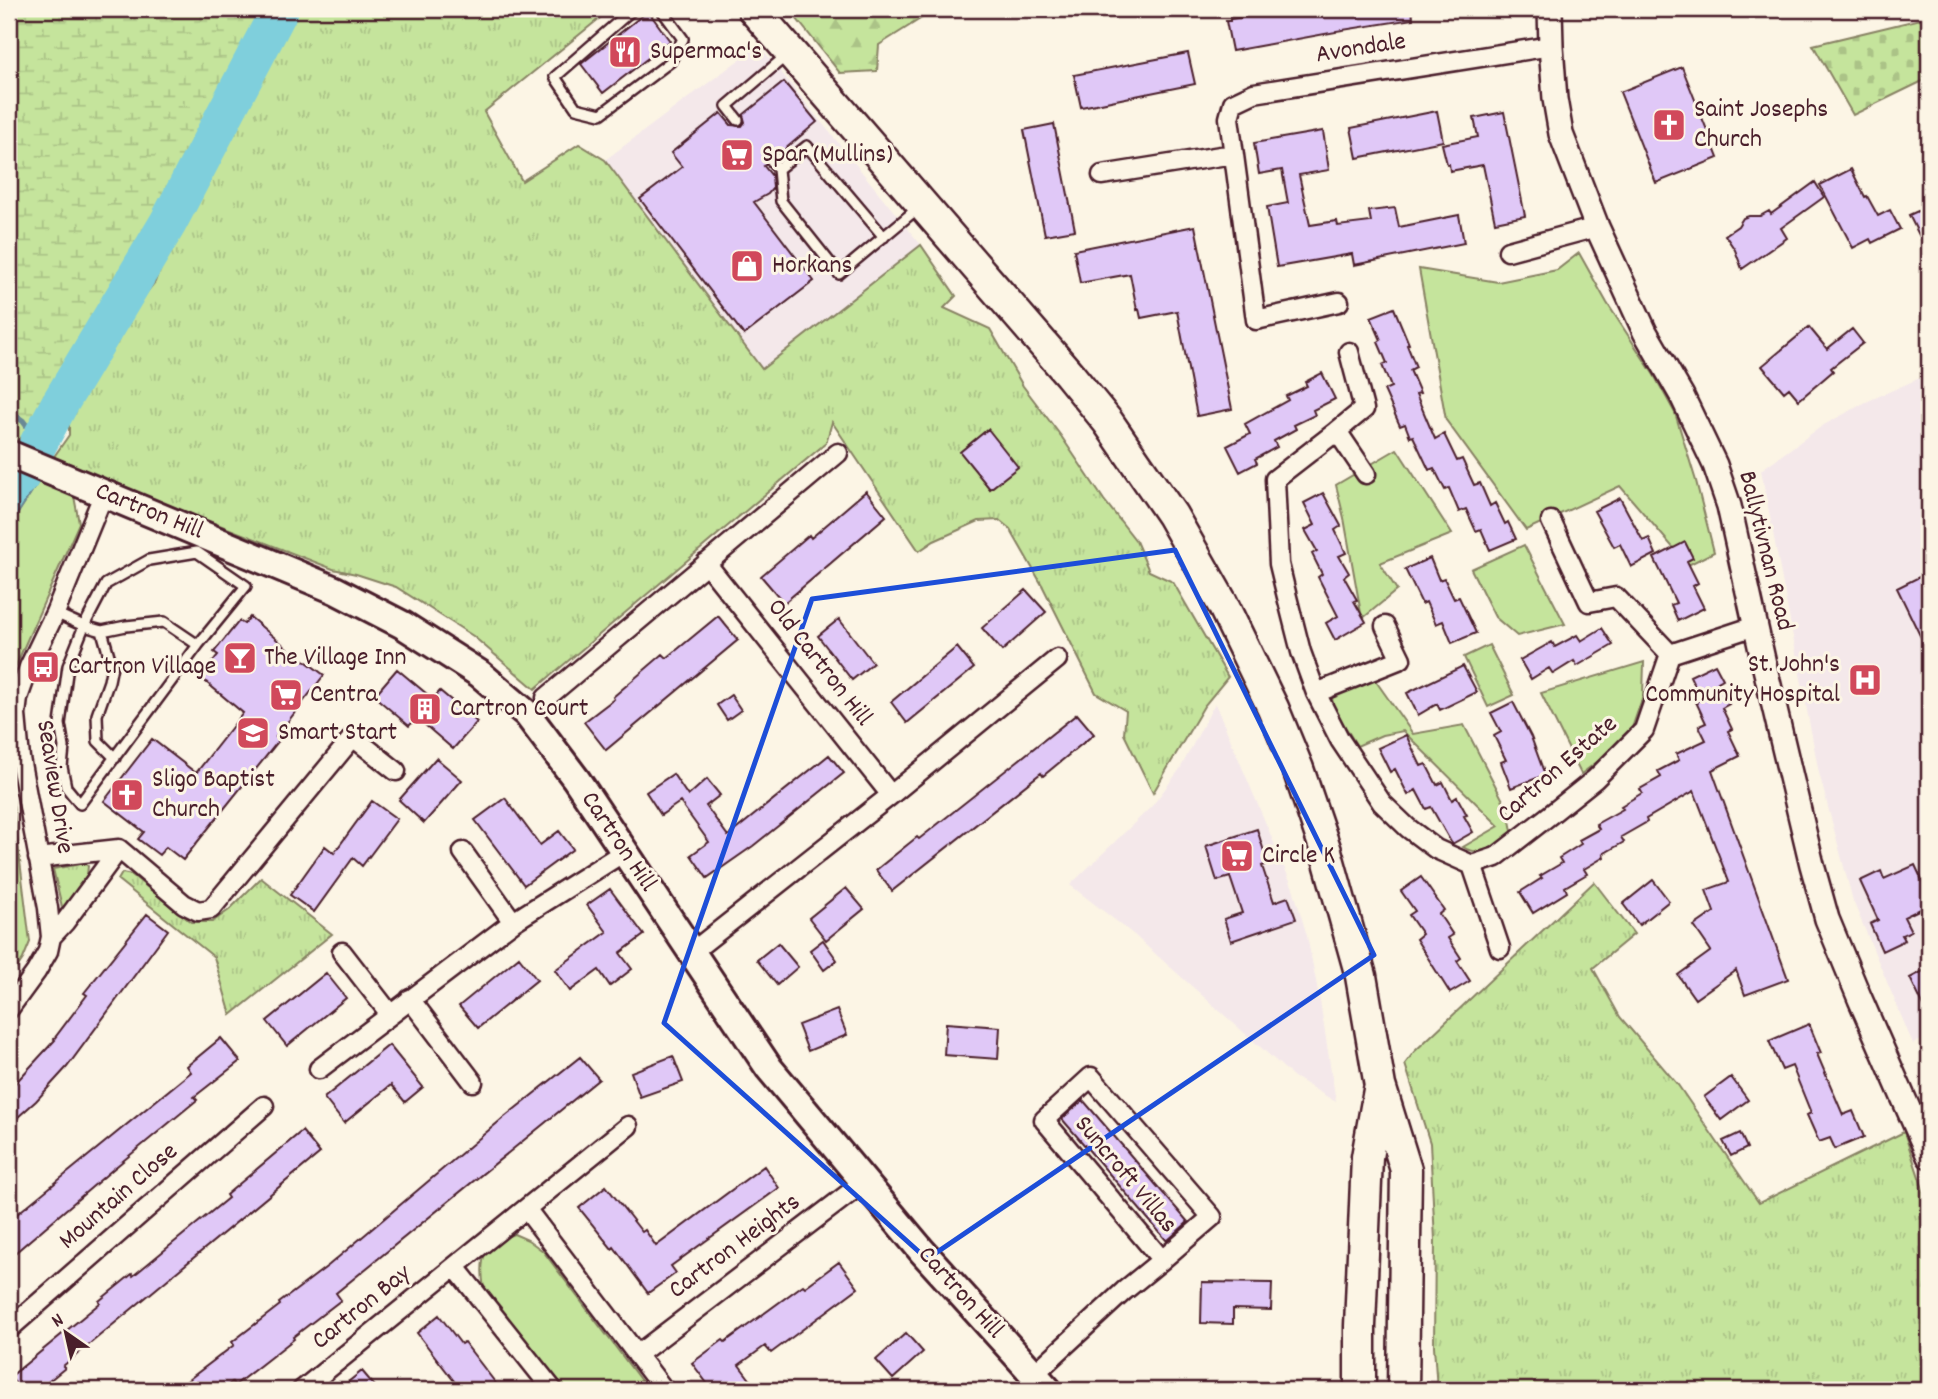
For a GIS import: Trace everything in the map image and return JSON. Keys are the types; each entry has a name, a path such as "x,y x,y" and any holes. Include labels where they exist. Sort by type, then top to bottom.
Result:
{"highway":[{"path":"752,9 1108,422 1172,515 1222,603 1273,708 1298,769 1326,851 1361,976 1380,1086 1406,1170 1403,1390"},
{"path":"1360,1390 1367,1157 1380,1086"}],"main road":[{"name":"Cartron Hill","path":"9,454 335,590 403,625 480,674 527,714 576,779 769,1068 922,1251 1040,1383"}],"street":[{"name":"Ballytivnan Road","path":"1550,9 1550,46 1561,134 1597,227 1645,332 1682,396 1715,465 1729,506 1755,626 1827,919 1929,1156"},
{"name":"Avondale","path":"1339,302 1256,320 1228,118 1233,103 1254,93 1550,46"},
{"path":"1102,175 1233,154"},
{"path":"1508,251 1597,227"},
{"path":"1349,352 1364,409 1275,479 1279,564 1301,652 1340,740 1382,803 1408,828 1436,849 1472,865 1500,948"},
{"path":"1337,431 1366,474"},
{"path":"546,698 838,453"},
{"name":"Seaview Drive","path":"9,1009 36,972 48,951 51,937 20,758 16,715 18,698 104,494"},
{"path":"1551,521 1589,601 1616,597 1670,654 1755,626"},
{"name":"Old Cartron Hill","path":"706,563 891,795"},
{"path":"1317,693 1401,659 1385,626"},
{"name":"Cartron Estate","path":"1472,865 1496,857 1539,824 1595,779 1644,730 1670,654"},
{"path":"692,952 891,795 1057,659"},
{"path":"38,858 119,849 184,904 198,911 211,909 353,737 397,771"},
{"name":"Seaview Drive","path":"51,937 119,849"},
{"path":"463,852 513,922"},
{"path":"319,1069 513,922 624,852"},
{"path":"342,952 390,1014"},
{"path":"410,999 473,1082"},
{"name":"Suncroft Villas","path":"1040,1383 1124,1291 1162,1260 1212,1217 1091,1077 1044,1120 1162,1260"},
{"name":"Mountain Close","path":"9,1329 264,1106"},
{"path":"553,1390 455,1267 628,1126"},
{"name":"Cartron Heights","path":"637,1355 864,1182"},
{"path":"527,1210 664,1390"},
{"name":"Cartron Bay","path":"302,1390 455,1267"}],"lane":[{"path":"634,9 555,77 576,108 601,114 670,62 682,39 661,9"},
{"path":"738,120 727,106 790,52"},
{"path":"778,169 807,146 884,237"},
{"path":"771,160 778,169 781,201 839,274 922,204"},
{"path":"197,552 246,586 198,645 80,804 66,787 60,724 68,666 84,626 106,584 149,561 197,552"},
{"path":"55,613 102,631 126,625 164,622 198,645"},
{"path":"102,631 112,666 97,715 98,741 115,758"}],"highlighted area":[{"path":"1175,550 1374,955 927,1259 664,1023 812,599"}],"shaded area":[{"path":"759,45 921,245 762,369 605,160"},
{"name":"St. John's Community Hospital","path":"1929,374 1929,1036 1913,1044 1853,901 1819,773 1761,470 1822,426 1866,402"},
{"path":"1215,703 1293,888 1307,936 1336,1102 1294,1077 1133,934 1070,885 1152,806 1180,769"}],"green space":[{"path":"9,9 270,9 162,228 125,286 111,298 105,316 68,365 66,379 29,450 9,441"},
{"path":"291,9 611,9 484,112 522,181 579,144 605,160 762,369 921,245 956,296 944,308 990,329 1023,386 1136,541 1149,571 1173,582 1228,677 1204,706 1153,793 1124,734 1126,711 1096,693 1042,585 1010,529 999,520 979,521 934,541 919,551 832,422 826,443 535,689 473,636 396,587 333,569 53,458 69,435 69,413 129,315 155,282 167,248 209,173"},
{"path":"789,9 936,9 879,45 877,71 840,73"},
{"path":"1929,17 1929,78 1853,115 1813,45"},
{"path":"1579,253 1675,413 1714,552 1688,565 1620,486 1526,530 1446,420 1419,269 1498,282 1557,270"},
{"path":"1397,449 1452,534 1380,563 1397,590 1362,619 1336,485"},
{"path":"38,482 74,496 79,523 9,681 9,527"},
{"path":"1524,545 1565,624 1517,636 1495,617 1471,569"},
{"path":"1489,645 1514,695 1488,707 1464,657"},
{"path":"1644,662 1643,696 1632,728 1601,759 1581,774 1541,693"},
{"path":"1375,680 1413,734 1464,725 1508,810 1513,836 1483,851 1463,847 1499,826 1403,731 1382,735 1357,746 1333,707 1332,697 1344,688"},
{"path":"9,772 30,942 23,959 9,979"},
{"path":"81,864 88,866 87,875 63,911 53,869"},
{"path":"122,873 132,875 191,922 212,922 229,910 261,878 332,934 231,1015 214,957 118,880"},
{"path":"1594,882 1634,934 1593,968 1620,1017 1678,1085 1759,1203 1904,1132 1929,1207 1929,1390 1437,1390 1434,1346 1435,1240 1430,1143 1405,1064 1414,1052"},
{"path":"514,1234 543,1251 648,1390 562,1390 484,1289 482,1269 485,1254 495,1243"}],"water":[{"path":"12,472 38,482 9,527 9,477"}],"building":[{"path":"1298,9 1412,9 1413,19 1232,51 1226,21"},
{"name":"Supermac's","path":"648,11 670,41 603,93 581,64"},
{"path":"1188,53 1195,84 1081,107 1074,75"},
{"name":"Saint Josephs Church","path":"1682,67 1718,158 1656,183 1620,92"},
{"path":"784,82 817,122 777,156 771,153 766,155 764,166 772,176 773,188 754,202 814,281 744,335 640,199 682,167 671,153 721,113 731,125 742,126 745,122 743,115"},
{"path":"1437,111 1443,141 1357,158 1351,128"},
{"path":"1504,112 1525,216 1495,222 1483,165 1450,171 1442,144 1478,137 1474,118"},
{"path":"1054,124 1075,230 1045,235 1024,130"},
{"path":"1323,131 1329,170 1299,175 1310,225 1337,221 1338,226 1371,222 1369,211 1395,208 1399,227 1459,215 1464,243 1354,265 1352,254 1277,267 1267,207 1288,203 1282,170 1259,174 1254,143"},
{"path":"1851,169 1878,216 1890,210 1900,229 1872,243 1870,239 1853,248 1820,185"},
{"path":"1815,182 1824,197 1781,228 1787,238 1742,269 1735,250 1725,235 1738,226 1743,218 1760,216 1769,211 1771,214"},
{"path":"1929,206 1929,255 1909,215"},
{"path":"1195,226 1232,409 1197,416 1177,311 1141,318 1130,274 1080,283 1074,250"},
{"path":"1394,308 1416,367 1410,370 1420,393 1416,394 1435,439 1444,434 1457,461 1462,459 1474,485 1480,483 1490,506 1495,503 1516,539 1490,550 1481,529 1476,531 1466,509 1459,512 1449,488 1445,490 1434,468 1429,470 1405,424 1400,426 1384,390 1391,387 1382,365 1387,363 1371,317"},
{"path":"1809,327 1827,349 1852,329 1863,343 1831,368 1833,371 1799,400 1789,388 1784,392 1762,366"},
{"path":"1322,373 1335,399 1313,410 1315,415 1294,425 1296,429 1274,441 1277,447 1255,459 1257,463 1240,472 1227,446 1250,434 1245,424 1288,400 1286,396 1307,386 1305,382"},
{"path":"988,429 1018,467 990,489 960,452"},
{"path":"866,491 886,516 784,603 761,576"},
{"path":"1323,493 1341,526 1335,530 1346,553 1339,556 1349,573 1344,577 1366,622 1335,640 1326,623 1338,616 1318,577 1322,574 1312,554 1317,551 1305,530 1315,525 1304,503"},
{"path":"1620,498 1643,541 1649,538 1656,554 1631,567 1620,544 1614,547 1594,511"},
{"path":"1685,542 1693,558 1687,561 1698,583 1693,586 1704,608 1678,621 1671,605 1676,603 1654,558"},
{"path":"1430,558 1439,580 1444,578 1454,599 1459,597 1476,633 1452,643 1443,621 1436,624 1426,602 1422,604 1405,569"},
{"path":"1929,572 1929,654 1897,588"},
{"path":"1026,590 1046,612 1002,651 982,628"},
{"path":"718,616 738,640 606,750 584,722 614,699 613,697 663,654 667,658"},
{"path":"250,617 324,675 276,737 280,739 183,860 166,847 159,855 138,839 144,832 104,801 152,739 196,773 243,713 200,677 218,655 214,652 239,621 244,624"},
{"path":"839,619 873,663 852,680 818,636"},
{"path":"1602,628 1613,645 1577,666 1574,661 1553,674 1549,668 1531,679 1520,660 1552,642 1555,647 1577,635 1581,641"},
{"path":"957,647 974,668 907,723 891,702"},
{"path":"1715,664 1723,679 1718,682 1729,704 1722,708 1732,729 1728,731 1740,756 1712,770 1788,979 1745,995 1736,970 1695,999 1678,975 1711,951 1694,926 1714,912 1706,890 1729,882 1694,791 1621,837 1624,842 1584,869 1587,874 1565,887 1567,892 1533,913 1520,892 1562,863 1559,858 1581,844 1579,840 1599,829 1596,824 1623,809 1621,806 1642,793 1640,789 1661,777 1658,771 1679,760 1676,754 1706,740 1699,726 1706,723 1696,702 1701,699 1690,676"},
{"path":"1463,666 1477,692 1440,710 1437,704 1418,715 1407,693"},
{"name":"Cartron Court","path":"397,669 433,699 440,691 477,722 453,749 417,718 409,726 374,696"},
{"path":"731,695 741,710 727,720 717,705"},
{"path":"1513,702 1531,737 1545,775 1511,788 1501,762 1506,760 1494,736 1501,732 1491,713"},
{"path":"1077,714 1094,734 892,891 876,870"},
{"path":"1406,735 1421,766 1426,764 1437,785 1443,782 1452,800 1457,797 1467,815 1464,816 1473,832 1452,844 1431,807 1426,809 1416,790 1408,795 1395,769 1390,772 1378,748"},
{"path":"829,755 844,773 753,846 707,878 691,855 709,842 680,802 661,815 646,792 673,774 688,796 707,779 720,795 706,806 728,836"},
{"path":"436,758 462,780 424,823 399,800"},
{"path":"505,798 540,845 559,831 573,849 524,885 475,820"},
{"path":"372,801 397,819 362,866 353,858 314,912 290,895 325,846 334,853"},
{"path":"1257,829 1268,864 1262,866 1274,902 1288,897 1296,919 1231,941 1224,919 1242,913 1230,877 1217,881 1206,846"},
{"path":"1915,865 1929,895 1929,905 1904,917 1911,931 1902,935 1905,940 1882,951 1870,924 1878,920 1860,881 1881,871 1884,879"},
{"path":"1421,877 1444,910 1439,914 1453,935 1448,938 1461,958 1457,961 1470,981 1450,993 1416,939 1422,934 1409,915 1415,911 1401,891"},
{"path":"1653,880 1669,901 1639,925 1623,904"},
{"path":"846,888 864,909 826,940 809,918"},
{"path":"610,889 644,935 620,953 632,969 610,986 599,970 570,991 555,970 607,932 587,905"},
{"path":"147,914 168,930 67,1067 36,1101 9,1125 9,1090 55,1040 87,995 84,993"},
{"path":"823,940 837,960 824,970 810,950"},
{"path":"778,943 798,967 777,985 757,960"},
{"path":"519,957 537,980 478,1028 459,1006"},
{"path":"1929,968 1929,1017 1910,978"},
{"path":"326,973 346,998 287,1046 267,1021"},
{"path":"837,1010 847,1035 808,1051 798,1025"},
{"path":"946,1023 1000,1027 998,1059 944,1055"},
{"path":"1809,1024 1821,1053 1817,1054 1843,1115 1853,1111 1864,1137 1835,1149 1830,1138 1819,1142 1807,1115 1811,1113 1792,1066 1782,1070 1769,1041"},
{"path":"221,1038 240,1061 194,1097 197,1100 9,1258 9,1217 11,1219 191,1072 187,1066"},
{"path":"389,1045 423,1087 405,1102 391,1085 344,1123 324,1098"},
{"path":"673,1056 683,1082 640,1097 631,1072"},
{"path":"580,1057 599,1079 336,1293 341,1300 293,1337 294,1339 235,1385 232,1382 222,1390 175,1390 234,1345 232,1342"},
{"path":"1731,1077 1748,1100 1721,1120 1704,1097"},
{"path":"1083,1100 1188,1222 1167,1241 1062,1119"},
{"path":"302,1131 320,1153 63,1366 65,1368 38,1390 21,1390 10,1377 100,1303 99,1301 228,1198 226,1195"},
{"path":"1740,1133 1747,1148 1731,1156 1723,1141"},
{"path":"764,1166 779,1188 671,1266 676,1273 648,1293 614,1247 612,1249 579,1208 606,1186 656,1246"},
{"path":"839,1262 858,1288 771,1353 765,1346 739,1365 758,1390 712,1390 692,1363"},
{"path":"1202,1282 1272,1283 1271,1310 1233,1309 1233,1324 1201,1323"},
{"path":"439,1315 501,1390 461,1390 417,1333"},
{"path":"906,1333 923,1352 893,1379 876,1360"},
{"path":"362,1371 378,1390 338,1390"}],"waterway":[{"path":"21,476 59,405 168,223 280,9"},
{"path":"9,411 23,421 39,442"}],"place":[{"name":"Supermac's","path":"625,52"},
{"name":"Saint Josephs Church","path":"1669,125"},
{"name":"Spar (Mullins)","path":"737,155"},
{"name":"Horkans","path":"747,266"},
{"name":"The Village Inn","path":"240,658"},
{"name":"Cartron Village","path":"43,667"},
{"name":"St. John's Community Hospital","path":"1865,680"},
{"name":"Centra","path":"286,695"},
{"name":"Cartron Court","path":"425,709"},
{"name":"Smart Start","path":"253,733"},
{"name":"Sligo Baptist Church","path":"127,795"},
{"name":"Circle K","path":"1237,856"}]}
